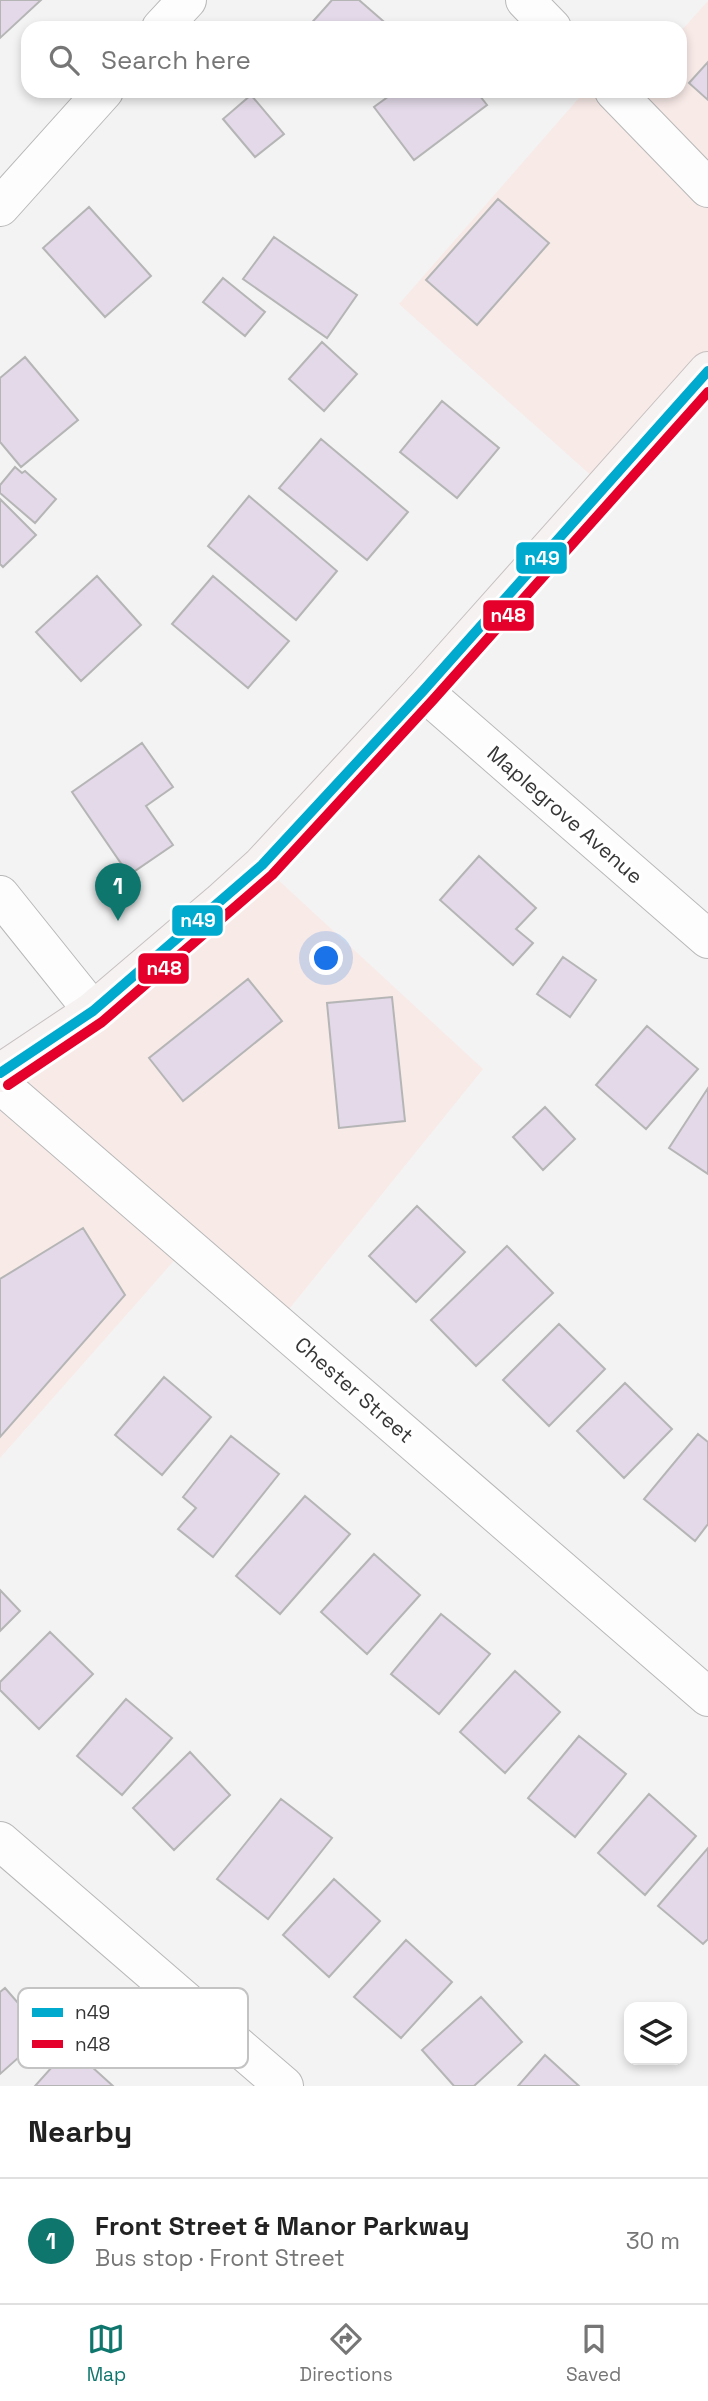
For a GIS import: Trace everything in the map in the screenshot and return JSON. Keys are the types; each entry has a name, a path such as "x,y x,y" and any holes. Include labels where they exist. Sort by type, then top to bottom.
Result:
{"main road":[{"path":"0,1073 93,1011 262,864 423,691 708,372"}],"street":[{"path":"168,21 187,0"},
{"path":"525,0 545,21"},
{"path":"0,207 98,98"},
{"path":"621,98 708,188"},
{"name":"Maplegrove Avenue","path":"423,691 708,939"},
{"path":"0,895 93,1011"},
{"name":"Chester Street","path":"0,1084 708,1697"},
{"path":"0,1841 170,1988"},
{"path":"248,2055 284,2086"}],"shaded area":[{"path":"708,1 708,371 604,487 399,304 579,98 687,98 687,24"},
{"path":"262,865 483,1069 277,1324 187,1246 0,1458 0,1073"}],"building":[{"path":"0,0 41,0 0,38"},
{"path":"332,0 359,0 383,21 313,21"},
{"path":"708,62 708,100 689,83"},
{"path":"248,98 254,98 284,134 255,157 223,119"},
{"path":"386,98 482,98 487,105 414,160 374,107"},
{"path":"498,199 549,243 477,325 426,280"},
{"path":"89,207 151,276 105,317 43,248"},
{"path":"274,237 357,295 327,338 243,279"},
{"path":"223,278 265,312 245,336 203,302"},
{"path":"322,342 357,374 324,411 289,379"},
{"path":"25,357 78,420 21,467 0,442 0,378"},
{"path":"442,401 499,448 457,498 400,452"},
{"path":"321,439 408,512 367,560 279,488"},
{"path":"15,467 22,473 25,471 56,499 35,523 0,493 0,485"},
{"path":"249,496 337,571 296,620 208,546"},
{"path":"0,499 36,535 3,567 0,564"},
{"path":"97,576 141,625 81,681 36,632"},
{"path":"213,576 289,641 248,688 172,624"},
{"path":"142,743 173,787 146,806 173,845 129,875 72,792"},
{"path":"479,856 536,908 516,929 533,943 513,965 440,900"},
{"path":"563,957 596,980 570,1017 537,994"},
{"path":"248,979 282,1021 183,1101 149,1058"},
{"path":"392,997 405,1121 339,1128 327,1003"},
{"path":"647,1026 698,1069 646,1129 596,1085"},
{"path":"708,1088 708,1174 669,1148"},
{"path":"545,1107 575,1139 543,1170 513,1137"},
{"path":"417,1206 465,1252 416,1302 369,1256"},
{"path":"83,1228 125,1295 0,1437 0,1279"},
{"path":"507,1246 553,1293 476,1366 431,1320"},
{"path":"559,1324 605,1369 549,1426 503,1380"},
{"path":"164,1377 211,1417 162,1475 115,1435"},
{"path":"625,1383 672,1429 624,1478 577,1431"},
{"path":"698,1434 708,1442 708,1524 695,1541 644,1499"},
{"path":"231,1436 279,1474 213,1557 178,1529 196,1508 183,1497"},
{"path":"305,1496 350,1534 280,1614 236,1576"},
{"path":"374,1554 420,1595 367,1654 321,1612"},
{"path":"0,1590 20,1611 0,1631"},
{"path":"441,1614 490,1654 439,1714 391,1674"},
{"path":"50,1632 93,1674 39,1729 0,1690 0,1682"},
{"path":"515,1671 560,1712 505,1773 460,1732"},
{"path":"126,1699 172,1738 122,1795 77,1756"},
{"path":"579,1736 626,1774 575,1837 528,1798"},
{"path":"190,1752 230,1795 174,1850 133,1808"},
{"path":"649,1794 696,1836 645,1895 598,1853"},
{"path":"281,1799 332,1838 268,1919 217,1879"},
{"path":"708,1848 708,1939 703,1944 658,1906"},
{"path":"334,1879 380,1921 329,1977 283,1935"},
{"path":"406,1940 452,1982 401,2038 354,1997"},
{"path":"5,1988 18,2003 18,2058 0,2074 0,1992"},
{"path":"481,1997 522,2042 474,2086 454,2086 422,2050"},
{"path":"545,2055 579,2086 518,2086"},
{"path":"51,2068 93,2068 113,2086 35,2086"}],"transit line":[{"name":"n49","path":"0,1073 93,1011 262,865 423,691 708,371"},
{"name":"n48","path":"8,1085 102,1022 272,875 433,700 708,392"}],"place":[{"name":"Front Street & Manor Parkway","path":"118,921"}]}
